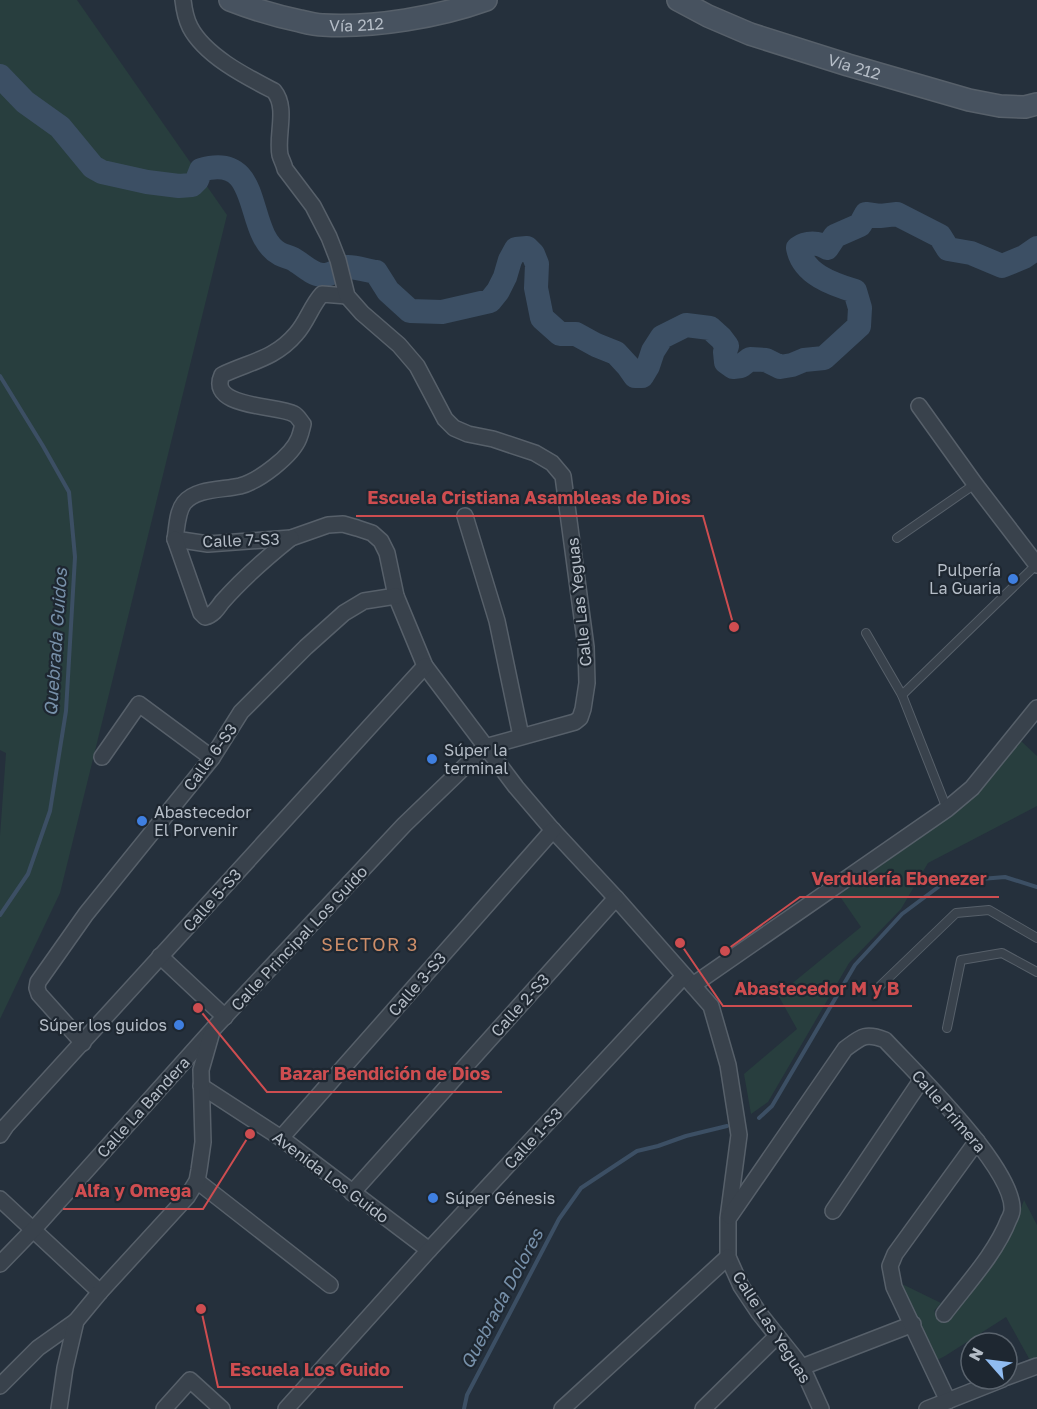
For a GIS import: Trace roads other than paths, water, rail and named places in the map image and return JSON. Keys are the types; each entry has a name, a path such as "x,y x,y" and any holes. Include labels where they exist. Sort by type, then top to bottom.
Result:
{"main road":[{"name":"Vía 212","path":"230,0 278,16 321,25 374,24 436,14 486,0"},
{"name":"Vía 212","path":"678,0 750,34 868,71 969,100 1025,107 1037,104"}],"street":[{"name":"Calle Las Yeguas","path":"183,0 190,27 202,43 224,62 274,91 279,97 281,107 280,154 285,169 313,206 329,237 338,260 347,296 362,313 399,345 417,366 445,419 454,428 468,434 494,439 535,453 552,463 563,476 586,647 587,683 580,718 575,722 485,747 553,830 711,1006 728,1065 739,1135 728,1218 728,1257 741,1286 759,1313 802,1367 820,1409"},
{"path":"291,538 255,567 215,611 205,617 201,614 175,538 182,505 189,497 242,486 260,478 285,457 299,439 303,424 296,414 255,406 230,398 220,391 222,375 272,355 296,335 316,300 322,294 347,296"},
{"path":"920,406 975,484 1037,564"},
{"path":"465,516 497,621 521,736"},
{"name":"Calle 7-S3","path":"175,538 208,544 291,538 328,525 343,524 372,534 381,541 387,553 396,596 425,666 485,747"},
{"name":"Calle 6-S3","path":"83,1043 44,1000 37,988 38,982 86,914 212,758 241,712 306,647 344,613 364,601 396,596"},
{"name":"Calle 5-S3","path":"0,1135 425,666"},
{"path":"102,757 139,704 212,758"},
{"name":"Calle 1-S3","path":"286,1409 429,1251 689,980 947,809 972,788 1037,708"},
{"name":"Calle Principal Los Guido","path":"59,1409 65,1368 76,1321 186,1197 197,1181 203,1142 201,1070 213,1029 404,825 485,747"},
{"name":"Calle 3-S3","path":"281,1138 553,830"},
{"name":"Calle 2-S3","path":"352,1193 616,898"},
{"path":"160,956 225,1017"},
{"name":"Calle La Bandera","path":"0,1264 213,1029"},
{"name":"Calle Primera","path":"728,1218 845,1049 861,1037 874,1035 885,1040 977,1141 1003,1179 1011,1200 1012,1211 999,1241 944,1314"},
{"path":"833,1211 922,1079"},
{"name":"Avenida Los Guido","path":"201,1086 281,1138 429,1251"},
{"path":"948,1401 894,1287 890,1266 895,1254 977,1141"},
{"path":"197,1181 330,1285"},
{"path":"0,1198 100,1292"},
{"path":"562,1409 728,1257"},
{"path":"0,1386 38,1348 76,1321"},
{"path":"802,1367 913,1324"},
{"path":"703,1409 777,1336"},
{"path":"1019,1373 1037,1366"},
{"path":"164,1409 190,1380 222,1409"},
{"path":"927,1409 973,1391"}],"lane":[{"path":"897,538 975,484"},
{"path":"902,695 1037,564"},
{"path":"866,633 902,695 947,809"},
{"path":"879,987 956,914 989,910 1037,938"},
{"path":"947,1028 961,960 1002,953 1037,972"}],"waterway":[{"path":"0,76 25,102 60,127 93,167 102,172 179,186 192,185 201,170 221,167 235,172 251,197 261,230 269,244 280,254 322,275 348,267 376,272 388,291 410,311 442,312 490,301 498,291 516,249 527,248 533,254 537,264 536,288 542,318 560,334 576,334 616,353 635,376 642,376 662,337 686,325 710,328 727,346 726,362 733,367 741,366 750,359 766,360 780,367 804,360 824,358 859,326 860,308 855,291 828,281 812,271 801,257 798,248 812,244 827,248 835,236 860,225 866,214 880,216 897,214 940,236 948,249 971,253 1002,266 1024,257 1037,248"},
{"name":"Quebrada Guidos","path":"0,376 69,492 75,557 66,711 50,811 28,874 0,915"},
{"name":"Quebrada Dolores","path":"759,1118 772,1106 855,965 902,914 945,882 1005,877 1037,887"},
{"name":"Quebrada Dolores","path":"464,1409 467,1395 559,1219 581,1188 637,1151 727,1126"}],"place":[{"name":"Pulpería La Guaria","path":"1013,579"},
{"name":"Escuela Cristiana Asambleas de Dios","path":"734,627"},
{"name":"Súper la terminal","path":"432,759"},
{"name":"Abastecedor El Porvenir","path":"142,821"},
{"name":"Abastecedor M y B","path":"680,943"},
{"name":"Verdulería Ebenezer","path":"725,951"},
{"name":"Bazar Bendición de Dios","path":"198,1008"},
{"name":"Súper los guidos","path":"179,1025"},
{"name":"Alfa y Omega","path":"250,1134"},
{"name":"Súper Génesis","path":"433,1198"},
{"name":"Escuela Los Guido","path":"201,1309"}],"district":[{"name":"SECTOR 3","path":"370,945"}]}
